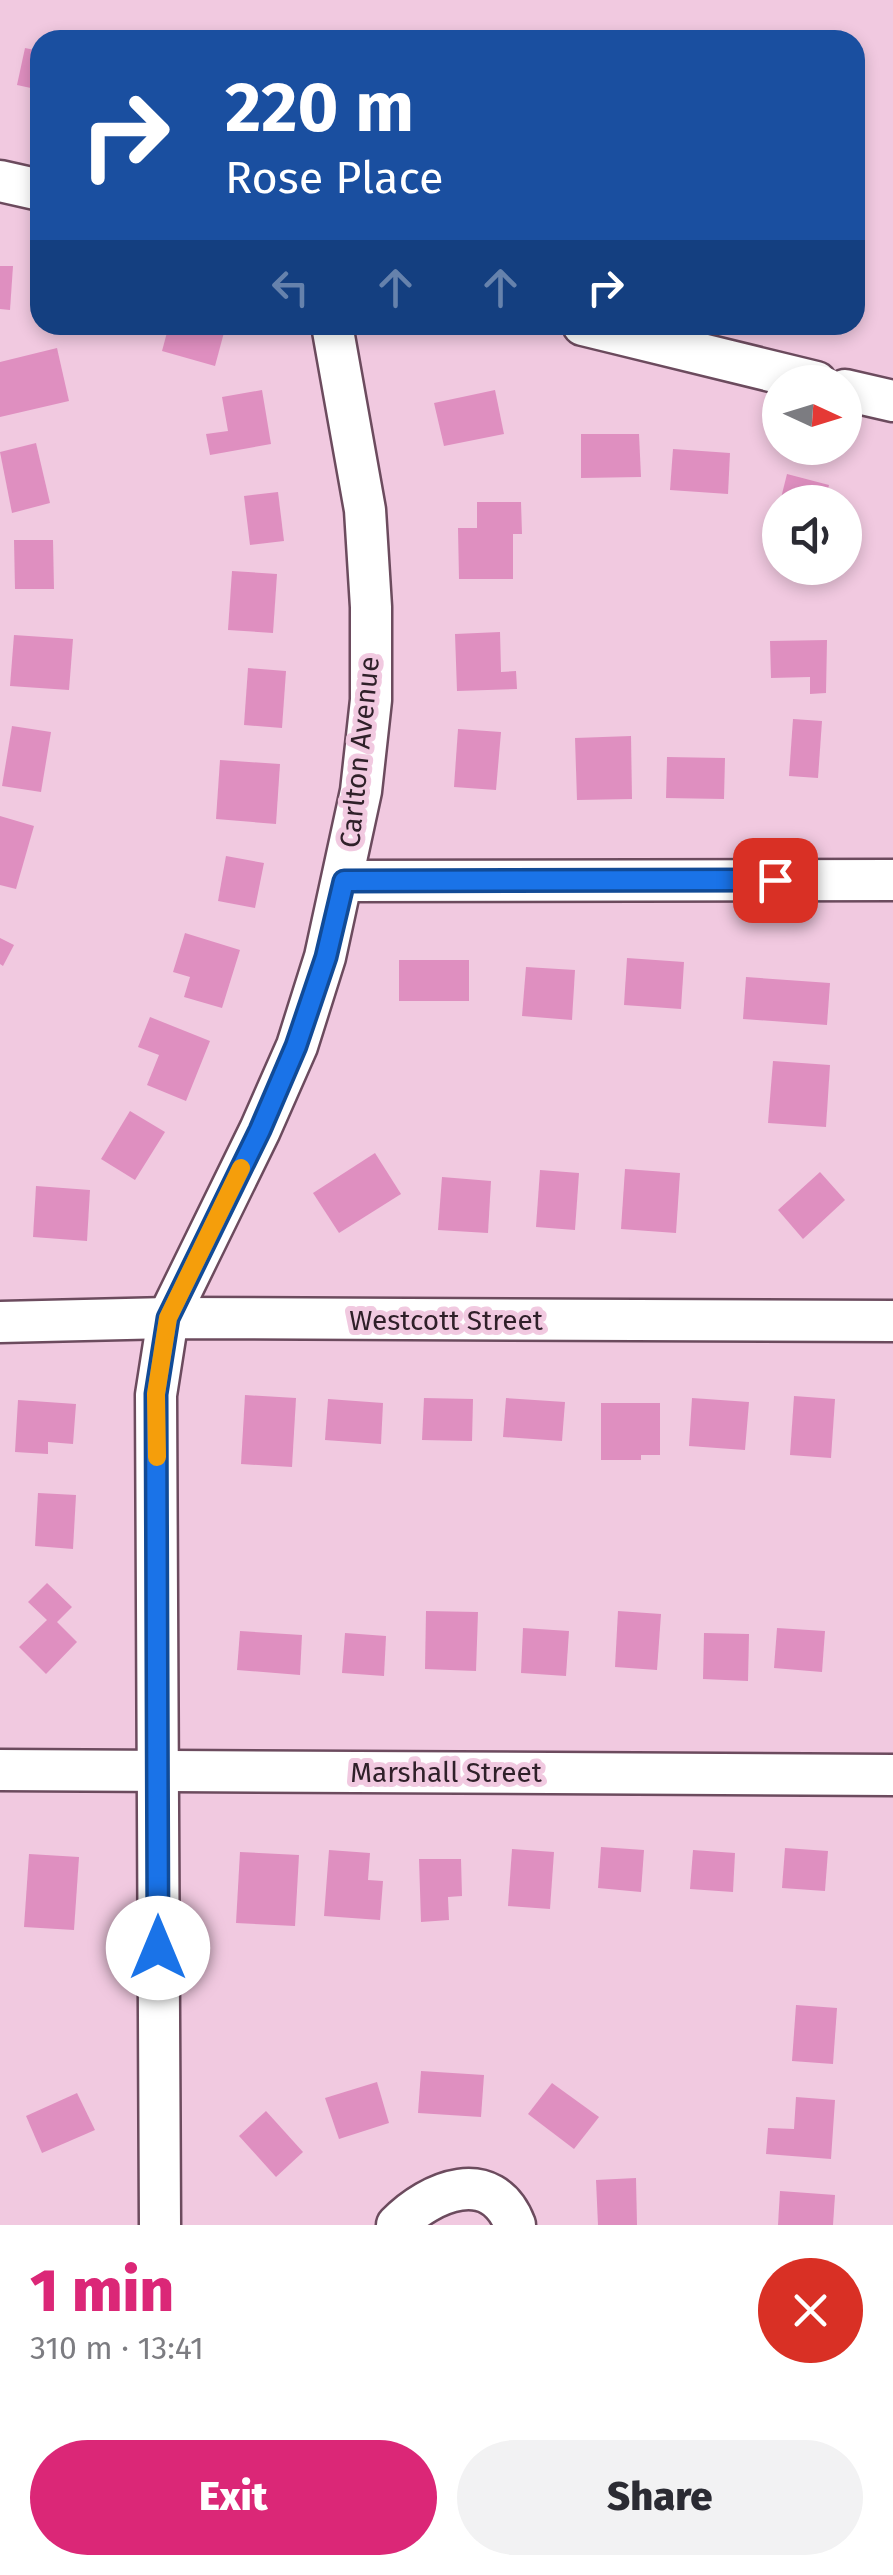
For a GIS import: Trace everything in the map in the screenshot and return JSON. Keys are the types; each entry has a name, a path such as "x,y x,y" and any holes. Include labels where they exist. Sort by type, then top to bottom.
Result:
{"street":[{"path":"0,180 30,188"},
{"name":"Carlton Avenue","path":"160,2225 156,1394 168,1318 260,1130 296,1046 326,957 361,792 369,718 371,606 365,510 334,335"},
{"path":"624,335 762,369"},
{"path":"862,394 893,402"},
{"path":"344,881 893,880"},
{"name":"Westcott Street","path":"0,1322 168,1318 893,1321"},
{"name":"Marshall Street","path":"0,1770 893,1774"},
{"path":"398,2225 427,2200 454,2189 469,2188 500,2202 515,2225"}],"building":[{"path":"25,48 30,49 30,88 17,85"},
{"path":"0,266 13,266 10,310 0,309"},
{"path":"166,335 223,335 215,366 162,351"},
{"path":"57,348 69,401 0,417 0,362"},
{"path":"262,390 271,444 210,455 206,434 228,431 222,397"},
{"path":"495,390 504,434 444,446 434,403"},
{"path":"581,434 639,434 641,477 581,478"},
{"path":"36,443 50,503 12,513 0,452"},
{"path":"673,449 730,453 728,494 670,490"},
{"path":"787,474 829,485 784,485"},
{"path":"278,492 284,541 250,545 244,496"},
{"path":"477,502 521,502 522,534 513,534 513,579 459,579 458,528 477,528"},
{"path":"14,540 53,540 54,589 15,589"},
{"path":"232,571 277,574 273,633 228,630"},
{"path":"500,632 501,672 516,671 517,689 457,691 455,634"},
{"path":"14,635 73,639 69,690 10,686"},
{"path":"827,640 826,693 810,694 810,677 771,678 770,641"},
{"path":"248,668 286,671 282,728 244,725"},
{"path":"793,719 822,721 818,778 789,776"},
{"path":"12,726 51,732 41,792 2,786"},
{"path":"458,729 501,732 496,790 454,787"},
{"path":"631,736 632,799 577,800 575,738"},
{"path":"667,757 725,758 724,799 666,798"},
{"path":"220,760 280,764 276,824 216,819"},
{"path":"0,816 34,826 16,889 0,885"},
{"path":"226,856 264,863 255,908 218,901"},
{"path":"185,933 240,950 222,1008 184,997 190,977 173,972"},
{"path":"0,938 14,945 3,966 0,964"},
{"path":"627,958 684,962 681,1009 624,1005"},
{"path":"399,960 469,960 469,1001 399,1001"},
{"path":"526,967 575,970 572,1020 522,1016"},
{"path":"746,977 830,983 827,1025 743,1019"},
{"path":"150,1017 210,1041 186,1101 147,1085 159,1055 138,1047"},
{"path":"773,1061 830,1065 826,1127 768,1123"},
{"path":"130,1111 165,1132 135,1180 101,1159"},
{"path":"375,1153 401,1194 339,1233 313,1193"},
{"path":"625,1169 680,1173 676,1233 621,1229"},
{"path":"540,1170 579,1173 575,1230 536,1227"},
{"path":"820,1172 845,1200 803,1239 778,1210"},
{"path":"442,1177 491,1181 488,1233 438,1230"},
{"path":"36,1186 90,1190 87,1241 33,1237"},
{"path":"245,1395 296,1398 292,1467 241,1464"},
{"path":"794,1396 835,1399 831,1458 790,1455"},
{"path":"424,1398 473,1399 472,1441 422,1440"},
{"path":"506,1398 565,1402 562,1441 503,1437"},
{"path":"692,1398 749,1402 745,1450 689,1446"},
{"path":"328,1399 383,1403 381,1444 325,1440"},
{"path":"18,1400 76,1404 73,1444 48,1442 48,1454 15,1452"},
{"path":"601,1403 660,1403 660,1455 641,1455 641,1460 601,1460"},
{"path":"38,1493 76,1495 73,1549 35,1546"},
{"path":"47,1583 72,1607 57,1622 77,1642 46,1674 19,1647 47,1620 28,1602"},
{"path":"426,1611 478,1612 476,1671 425,1669"},
{"path":"618,1611 661,1614 657,1670 615,1667"},
{"path":"523,1628 569,1631 566,1676 521,1673"},
{"path":"777,1628 825,1631 822,1672 774,1668"},
{"path":"240,1631 302,1635 300,1675 237,1670"},
{"path":"345,1633 386,1636 384,1676 342,1673"},
{"path":"704,1633 749,1634 748,1681 703,1679"},
{"path":"601,1847 644,1850 641,1892 598,1888"},
{"path":"785,1848 828,1851 825,1891 782,1888"},
{"path":"512,1849 554,1852 550,1909 508,1906"},
{"path":"329,1850 370,1853 368,1880 383,1881 380,1920 324,1916"},
{"path":"693,1850 735,1853 733,1892 690,1889"},
{"path":"240,1852 299,1855 295,1926 236,1923"},
{"path":"29,1854 79,1857 74,1930 24,1927"},
{"path":"419,1859 461,1859 462,1896 448,1897 449,1920 421,1922"},
{"path":"796,2005 837,2008 833,2064 792,2061"},
{"path":"421,2071 484,2075 481,2117 418,2113"},
{"path":"377,2082 389,2123 339,2139 325,2098"},
{"path":"552,2083 599,2117 574,2149 528,2114"},
{"path":"77,2093 95,2130 42,2153 26,2116"},
{"path":"796,2097 835,2100 831,2159 766,2154 768,2128 794,2129"},
{"path":"266,2111 303,2152 276,2177 239,2136"},
{"path":"636,2178 637,2225 598,2225 596,2180"},
{"path":"780,2191 835,2195 833,2225 778,2225"}],"slow traffic":[{"path":"157,1457 156,1394 168,1318 241,1168"}],"route":[{"path":"158,1948 156,1394 168,1318 260,1130 296,1046 326,957 344,881 775,880"}]}
